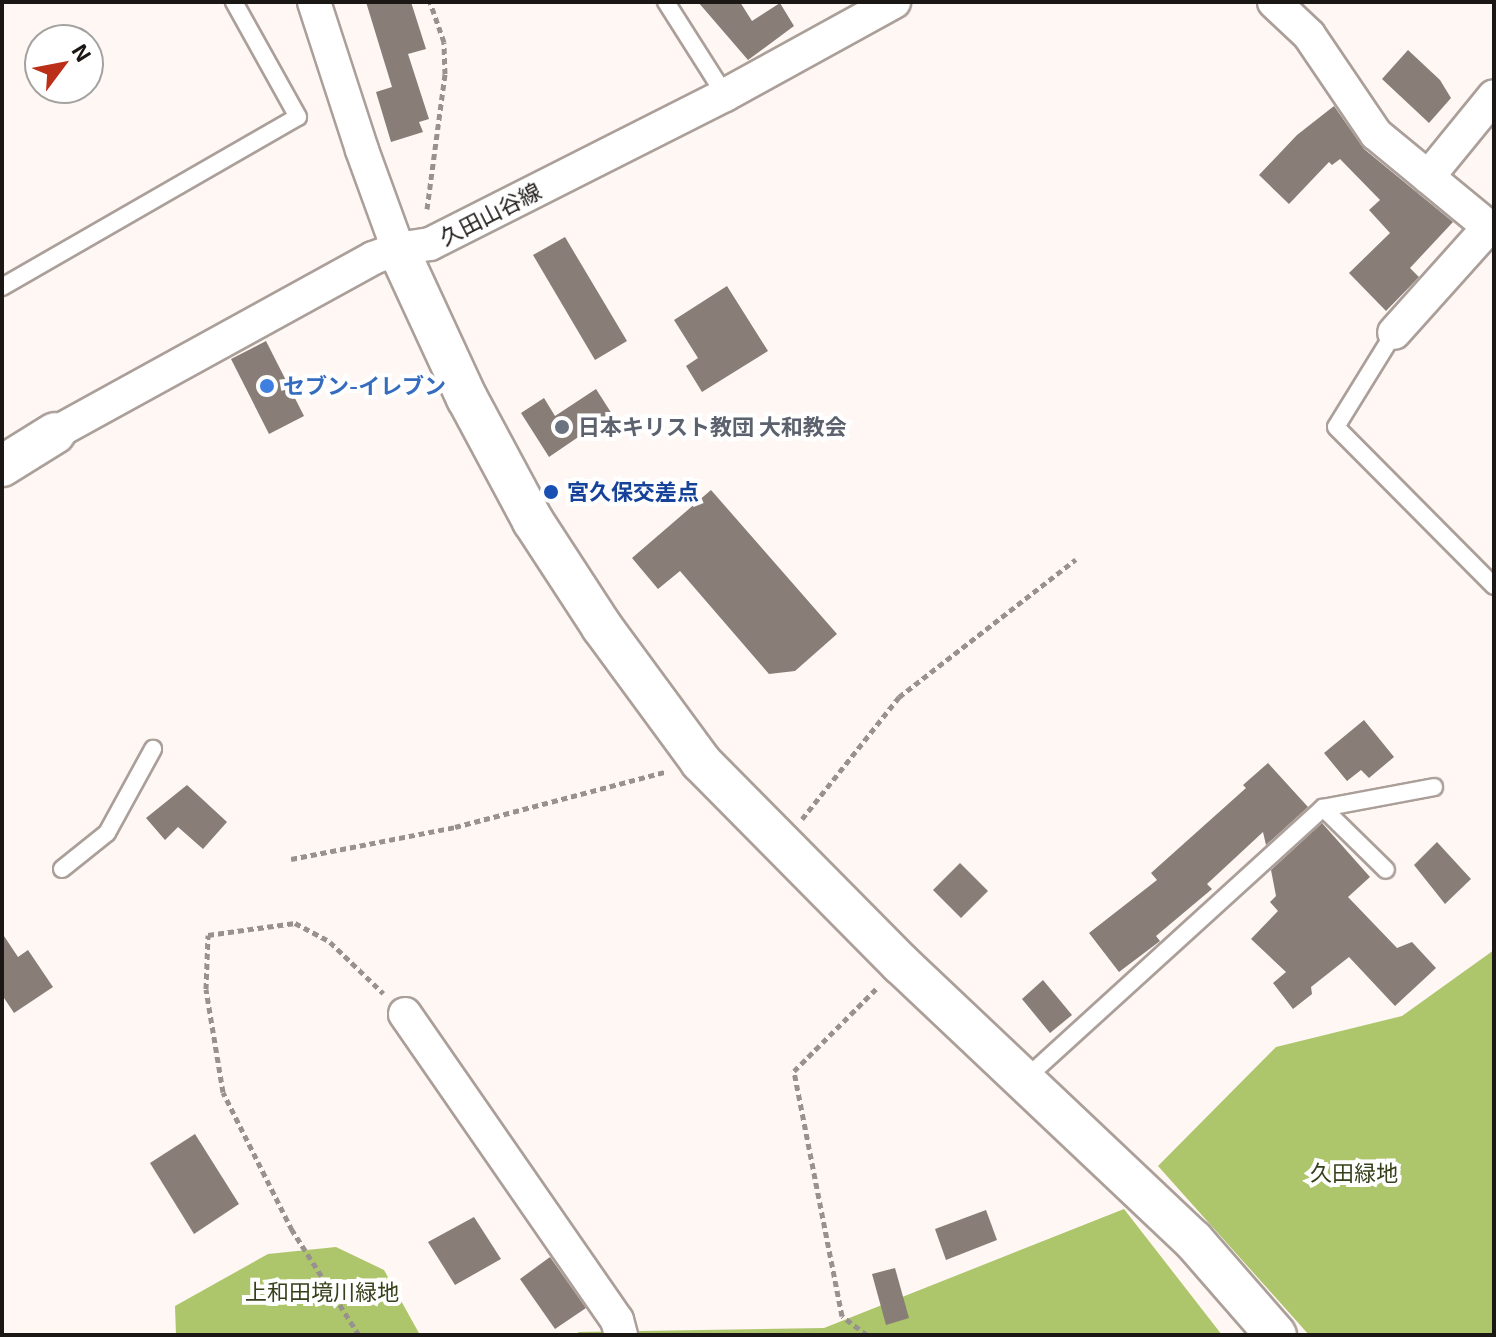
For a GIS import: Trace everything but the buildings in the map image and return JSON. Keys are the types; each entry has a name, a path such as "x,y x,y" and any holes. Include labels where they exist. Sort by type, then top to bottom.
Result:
{"street":[{"path":"314,2 371,178 398,249 467,398 533,521 602,627 701,762 901,964 1193,1240 1276,1335"},
{"name":"久田山谷線","path":"2,466 55,433 373,258 398,249 430,244 725,95 894,2"},
{"path":"1274,2 1309,35 1376,134 1492,229 1394,333"},
{"path":"1428,177 1494,96"},
{"path":"405,1014 617,1320 621,1335"}],"lane":[{"path":"2,287 298,117 234,2"},
{"path":"666,2 725,95"},
{"path":"1394,333 1336,427 1494,586"},
{"path":"62,869 107,833 153,749"},
{"path":"1024,1080 1323,808 1434,787"},
{"path":"1323,808 1386,870"}],"path":[{"path":"426,220 445,74 444,42 430,2"},
{"path":"781,844 899,697 1076,559"},
{"path":"291,859 455,827 701,762"},
{"path":"359,1335 292,1230 223,1092 206,989 208,935 295,923 330,942 405,1014"},
{"path":"867,1335 842,1316 794,1071 901,964"}],"green space":[{"name":"久田緑地","path":"1494,950 1494,1335 1309,1335 1158,1166 1276,1047 1402,1016"},
{"path":"1124,1209 1222,1335 579,1335 578,1332 824,1328"},
{"name":"上和田境川緑地","path":"336,1247 384,1270 420,1335 176,1335 175,1306 268,1254"}],"place":[{"name":"セブン-イレブン","path":"267,386"},
{"name":"日本キリスト教団 大和教会","path":"562,427"},
{"name":"宮久保交差点","path":"551,492"}]}
